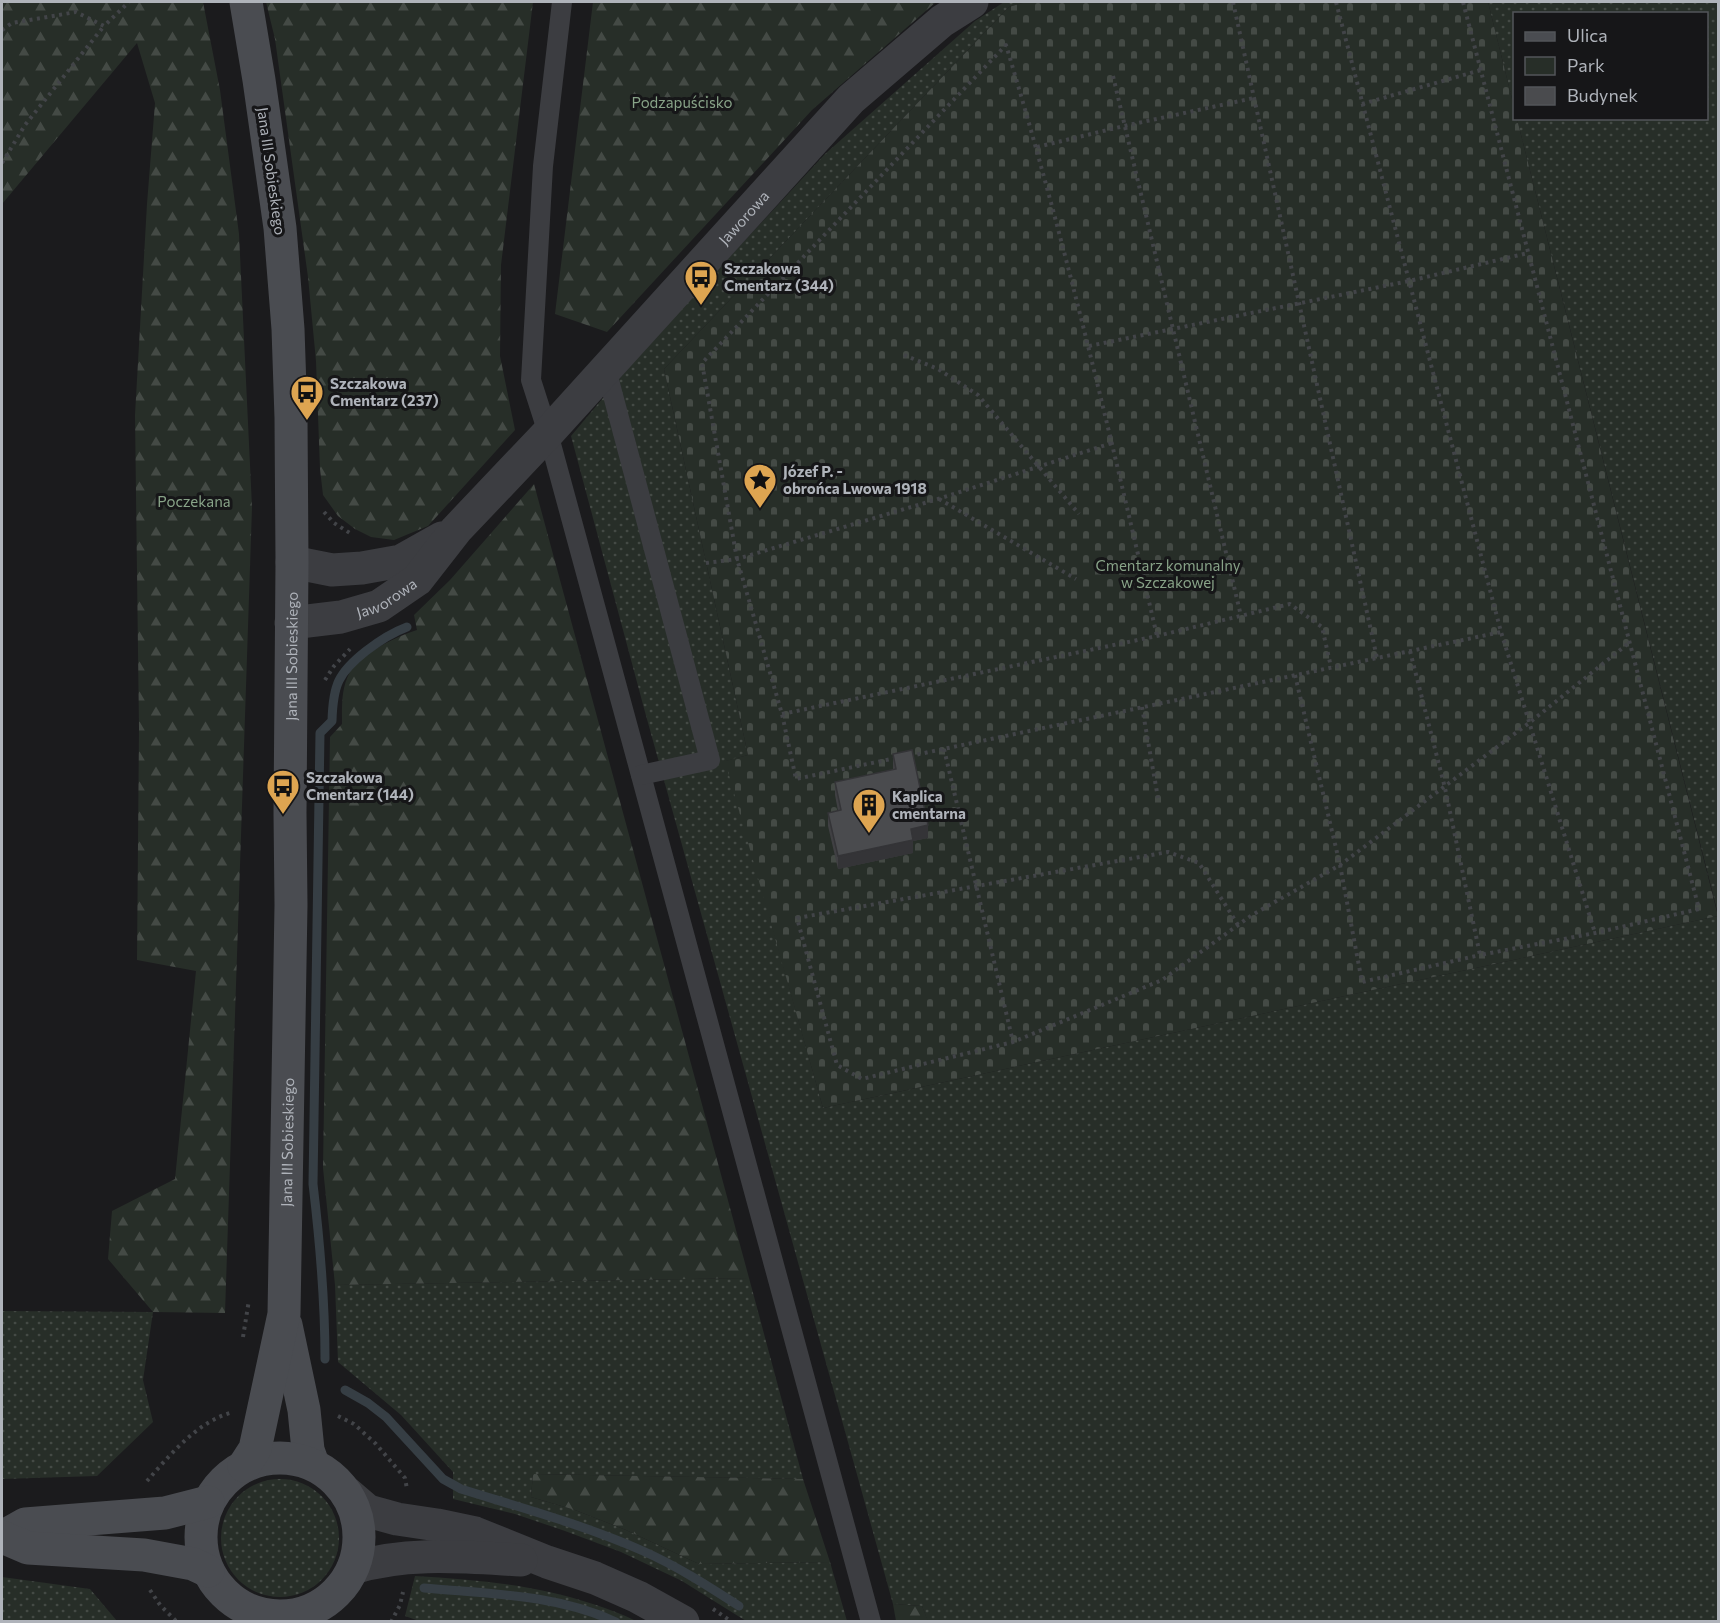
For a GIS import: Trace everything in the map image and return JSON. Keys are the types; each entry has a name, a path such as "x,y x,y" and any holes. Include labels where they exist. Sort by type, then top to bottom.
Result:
{"street":[{"name":"Jana III Sobieskiego","path":"246,2 280,228 288,329 291,418 291,905 284,1314"},
{"name":"Jaworowa","path":"291,623 341,617 379,606 417,580 456,530 548,433 851,99 942,21 972,2"},
{"name":"Jaworowa","path":"292,562 332,570 362,568 401,561 456,530"},
{"path":"284,1314 304,1410 308,1450 313,1464"},
{"path":"244,1466 255,1449 284,1314"},
{"path":"347,1493 357,1517 359,1543 353,1568 344,1585 310,1615 291,1617 248,1615 223,1593 208,1571 201,1548 202,1525 208,1502 224,1481 244,1466 267,1458 290,1458 313,1464 332,1476 368,1511 397,1519 475,1533 547,1562 595,1578 683,1622"},
{"path":"2,1537 25,1524 165,1513 208,1502"},
{"path":"2,1537 28,1548 144,1555 193,1564 208,1571"},
{"path":"353,1568 369,1563 441,1556 547,1562"}],"lane":[{"path":"562,2 543,166 531,380 548,433 871,1622"},
{"path":"606,369 710,760 641,775"}],"path":[{"path":"2,163 25,125 104,26 129,2"},
{"path":"1233,2 1377,658"},
{"path":"1336,2 1501,632 1595,933"},
{"path":"1295,675 1340,865 1362,982 1699,909 1463,2"},
{"path":"2,30 12,23 76,12 104,26"},
{"path":"898,758 796,779 782,714 737,559 702,363 1006,45 1037,147 1089,346 1157,636"},
{"path":"1362,104 1481,70"},
{"path":"1113,76 1241,616"},
{"path":"1037,147 1254,98"},
{"path":"1089,346 1409,281 1528,253"},
{"path":"904,355 938,369 978,395 1079,514"},
{"path":"706,563 737,559 938,499 1112,443"},
{"path":"938,499 1076,579"},
{"path":"782,714 1157,636 1290,604 1322,627 1331,667"},
{"path":"910,756 1501,632"},
{"path":"1238,925 1199,863 1168,852 797,918 837,1065 862,1079 1013,1041 1162,980 1252,915 1340,865 1445,788 1630,642"},
{"path":"1410,651 1445,788 1480,955"},
{"path":"1142,707 1158,798"},
{"path":"944,749 1013,1041"},
{"path":"242,1342 251,1292"},
{"path":"143,1485 165,1460 205,1424 221,1415 237,1410"},
{"path":"146,1584 160,1605 177,1622"}],"green space":[{"name":"Poczekana","path":"2,2 203,2 220,90 239,234 252,507 225,1313 153,1312 108,1259 112,1211 175,1179 196,971 137,960 139,728 135,415 155,103 137,43 2,204"},
{"path":"266,2 533,2 501,265 500,356 515,430 428,526 394,540 371,537 355,529 338,516 323,495 316,361 308,277 275,39"},
{"name":"Podzapuścisko","path":"593,2 936,2 812,110 607,332 555,314"},
{"path":"1004,2 1026,2 1009,7 664,369 748,755 726,761 823,1108 1718,916 1718,1621 928,1622 922,1606 893,1604 645,712 571,436 645,348 825,154 975,21"},
{"name":"Cmentarz komunalny w Szczakowej","path":"1026,2 1488,2 1513,103 1513,120 1517,120 1718,916 823,1108 725,761 748,755 664,369 1009,7"},
{"path":"1488,2 1718,2 1718,914 1517,120 1708,120 1708,12 1513,12 1513,103"},
{"path":"534,484 749,1278 335,1285 323,1168 330,737 342,724 344,691 347,678 355,665 380,646 417,630 414,615 450,580"},
{"path":"749,1278 803,1479 533,1474 531,1497 575,1510 626,1530 699,1564 830,1562 847,1621 746,1621 682,1581 621,1552 515,1514 453,1499 453,1472 401,1415 338,1362 335,1285"},
{"path":"2,1311 153,1312 143,1380 153,1422 97,1476 2,1479"},
{"path":"533,1474 803,1479 830,1562 699,1564 626,1530 575,1510 531,1497"},
{"path":"280,1479 313,1489 329,1505 339,1538 329,1571 313,1587 280,1597 247,1587 231,1571 221,1538 231,1505 247,1489"},
{"path":"415,1576 527,1587 571,1597 636,1621 419,1621 405,1616"},
{"path":"2,1577 90,1589 117,1621 2,1621"},
{"path":"893,1604 922,1606 928,1621 896,1621"}],"building":[{"path":"912,750 928,825 911,829 913,840 838,856 828,813 841,810 835,782 896,769 893,754"}],"waterway":[{"path":"325,1359 322,1272 313,1184 320,733 332,721 336,689 343,673 366,651 407,627"},
{"path":"345,1390 386,1417 443,1479 461,1489 576,1525 643,1551 680,1570 739,1606"},
{"path":"424,1588 546,1601 570,1606 616,1622"}],"place":[{"name":"Szczakowa Cmentarz (344)","path":"701,306"},
{"name":"Szczakowa Cmentarz (237)","path":"307,421"},
{"name":"Józef P. - obrońca Lwowa 1918","path":"760,509"},
{"name":"Szczakowa Cmentarz (144)","path":"283,815"},
{"name":"Kaplica cmentarna","path":"869,834"}]}
